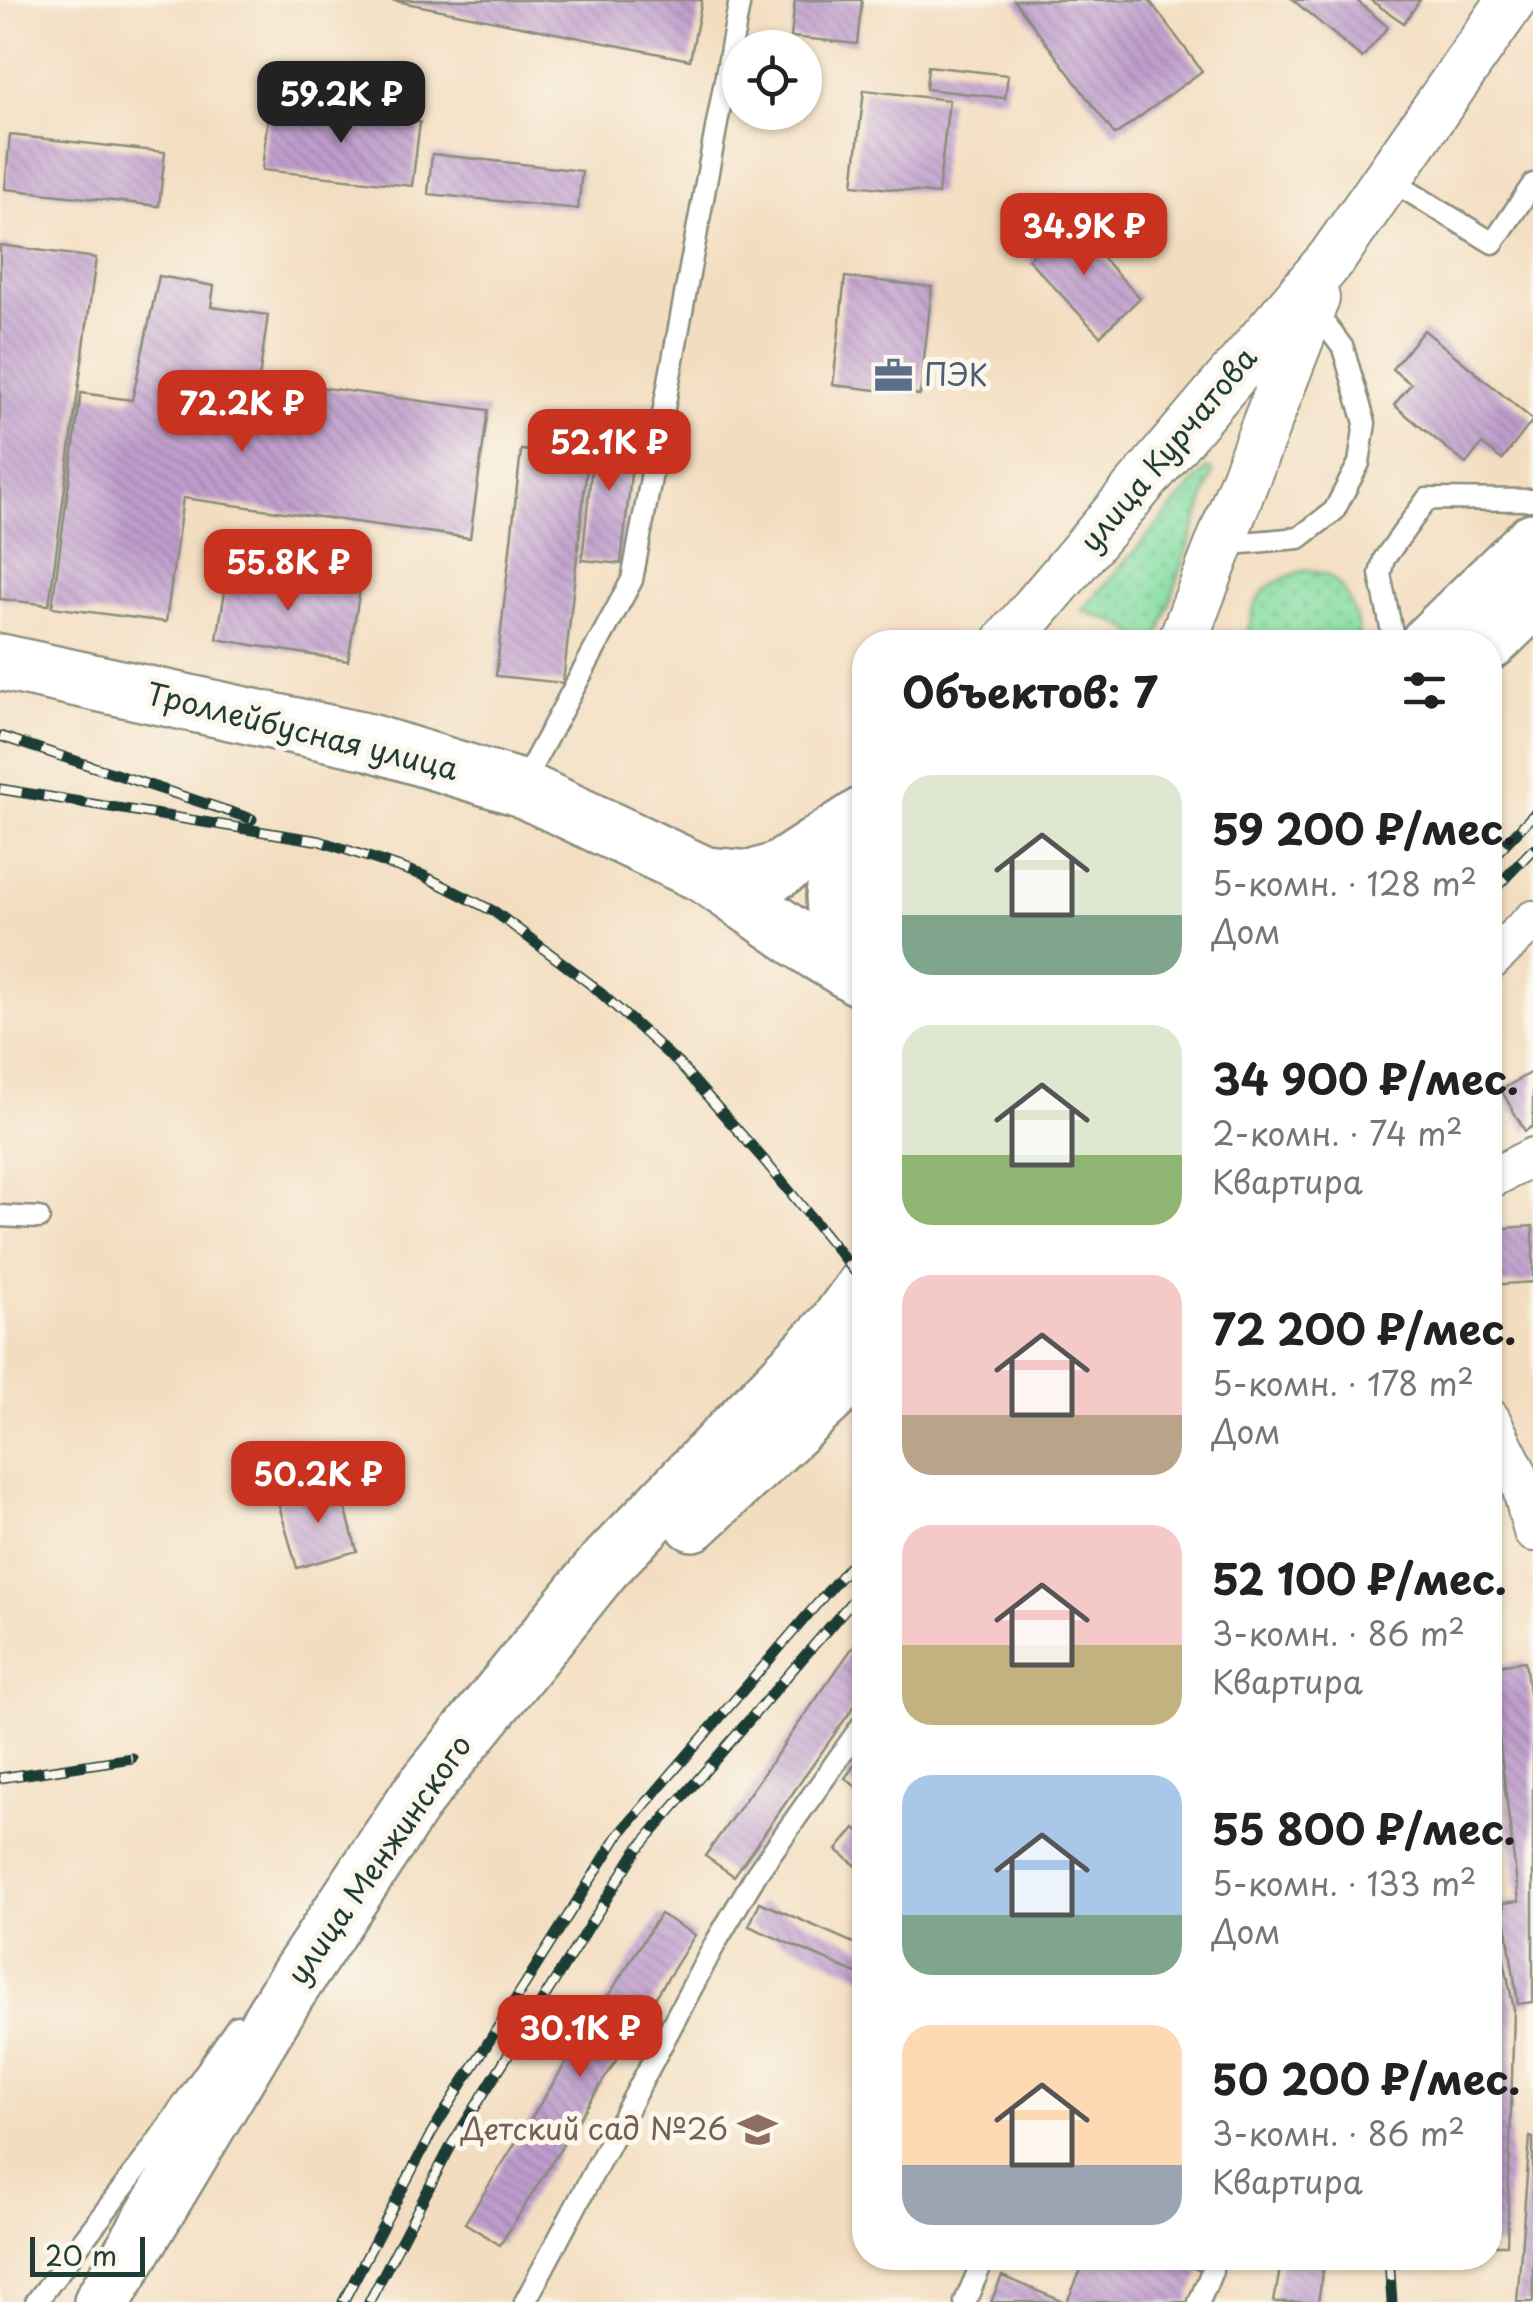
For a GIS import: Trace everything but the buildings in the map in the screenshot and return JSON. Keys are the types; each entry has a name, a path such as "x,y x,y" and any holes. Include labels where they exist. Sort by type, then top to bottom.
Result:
{"main road":[{"path":"1441,630 1533,542"},
{"path":"1502,630 1533,600"},
{"name":"Троллейбусная улица","path":"0,662 369,742 520,788 705,875 852,973"},
{"name":"Троллейбусная улица","path":"705,875 751,878 779,870 852,824"},
{"path":"852,839 842,857 832,900 843,942 852,954"},
{"name":"улица Менжинского","path":"102,2302 287,1993 417,1797 603,1568 852,1328"},
{"name":"улица Менжинского","path":"142,2302 356,1946 475,1766 624,1587 852,1328"}],"street":[{"name":"улица Курчатова","path":"1017,630 1332,258 1512,0"},
{"name":"улица Курчатова","path":"1186,630 1332,258"},
{"path":"1502,950 1533,920"},
{"path":"1502,1174 1533,1157"},
{"path":"1502,1436 1526,1473 1533,1532"}],"lane":[{"path":"520,788 632,580 740,0"},
{"path":"1388,178 1494,243 1533,184"},
{"path":"1218,545 1299,538 1334,511 1359,462 1365,423 1343,348 1312,307"},
{"path":"1392,630 1380,574 1384,559 1427,498 1533,500"},
{"path":"0,1216 40,1218"},
{"path":"525,2302 716,1942 757,1873 852,1739"},
{"path":"270,1981 417,1797"},
{"path":"36,2302 146,2159 251,2006"},
{"path":"965,2302 979,2270"},
{"path":"1199,2302 1212,2270"}],"green space":[{"path":"1207,468 1213,472 1161,630 1129,630 1082,611"},
{"path":"1297,573 1322,573 1340,586 1352,607 1358,630 1248,630 1263,592"}],"railway":[{"path":"0,736 252,819"},
{"path":"0,789 320,841 422,875 495,912 593,986 678,1063 852,1268"},
{"path":"1502,847 1533,815"},
{"path":"1502,881 1533,849"},
{"path":"343,2302 432,2132 618,1836 852,1563"},
{"path":"369,2302 452,2144 637,1850 852,1601"},
{"path":"0,1778 132,1758"},
{"path":"1390,2270 1392,2302"}],"place":[{"name":"ПЭК","path":"894,376"},
{"name":"Детский сад №26","path":"758,2130"}]}
